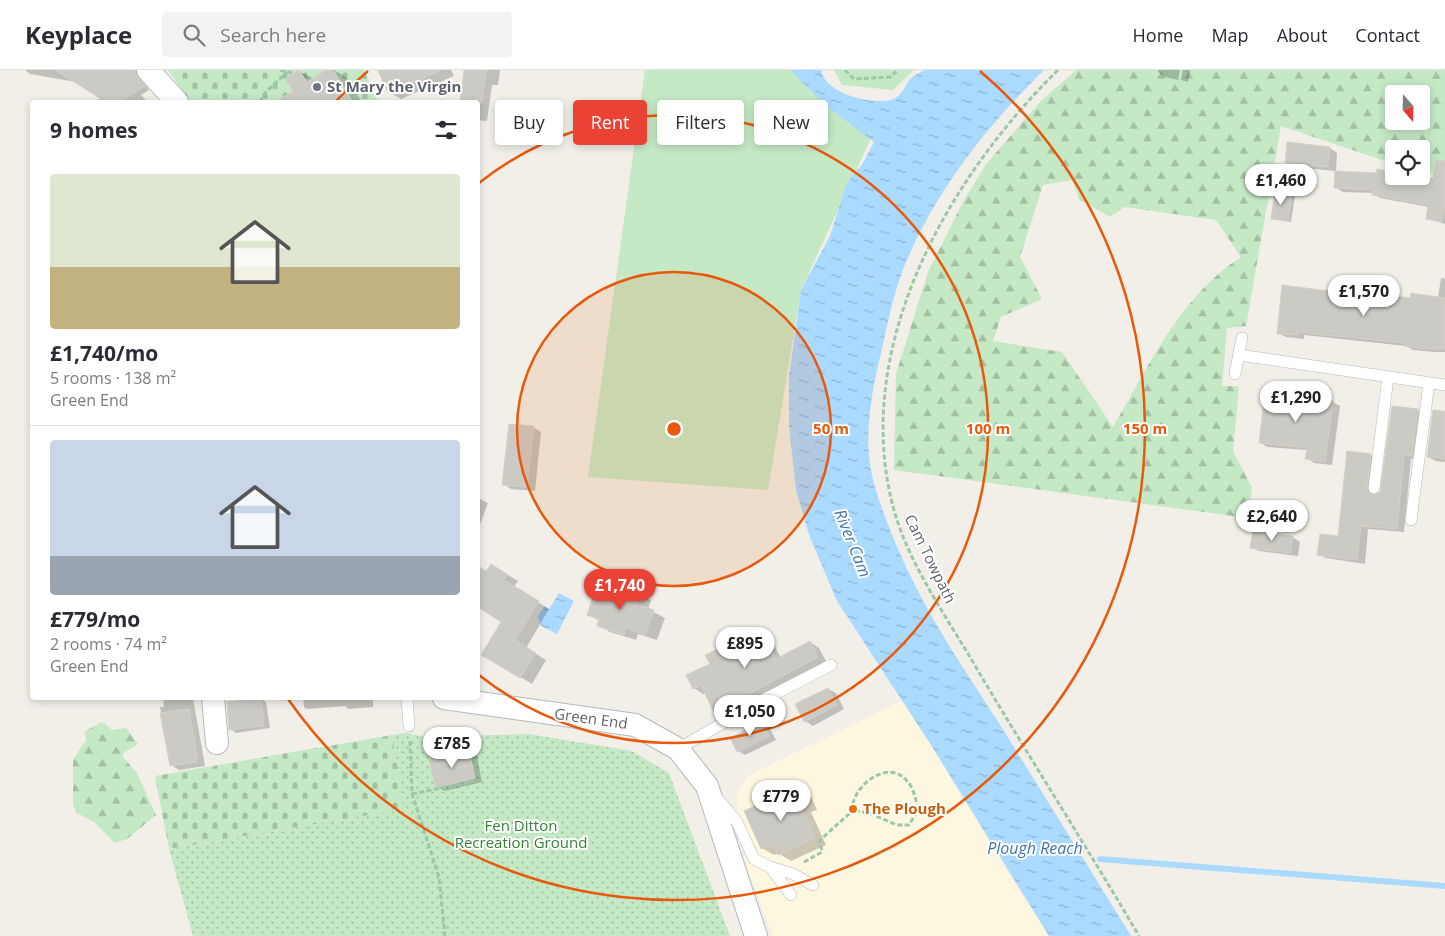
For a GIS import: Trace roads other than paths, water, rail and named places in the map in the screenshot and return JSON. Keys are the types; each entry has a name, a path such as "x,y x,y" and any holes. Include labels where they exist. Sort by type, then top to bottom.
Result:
{"street":[{"path":"149,70 175,100"},
{"path":"213,700 217,743"},
{"name":"Green End","path":"458,700 635,726 678,749 707,786 756,936"}],"lane":[{"path":"1235,374 1242,338"},
{"path":"1239,355 1445,385"},
{"path":"1374,488 1388,377"},
{"path":"1412,520 1429,383"},
{"path":"678,749 763,700 831,665"},
{"path":"407,700 409,726"},
{"path":"707,786 737,822 754,859 770,867 793,874 813,885"},
{"path":"770,867 791,895"}],"water":[{"path":"790,70 821,70 824,78 830,85 839,91 861,99 882,101 891,100 898,96 911,78 925,70 1044,70 1003,113 966,159 933,209 906,262 892,307 875,382 870,411 869,456 875,486 885,517 925,605 1131,936 1049,936 933,748 837,601 809,535 796,490 789,426 789,376 801,290 830,236 846,185 862,165 874,142 828,107 828,100 820,100"},
{"path":"559,593 574,601 557,634 541,626 538,616 545,606 549,609"}],"waterway":[{"path":"1100,859 1445,886"}],"place":[{"name":"St Mary the Virgin","path":"317,87"},
{"name":"The Plough","path":"853,809"}],"water label":[{"name":"River Cam","path":"853,543"},
{"name":"Plough Reach","path":"1035,848"}],"park label":[{"name":"Fen Ditton Recreation Ground","path":"521,834"}]}
